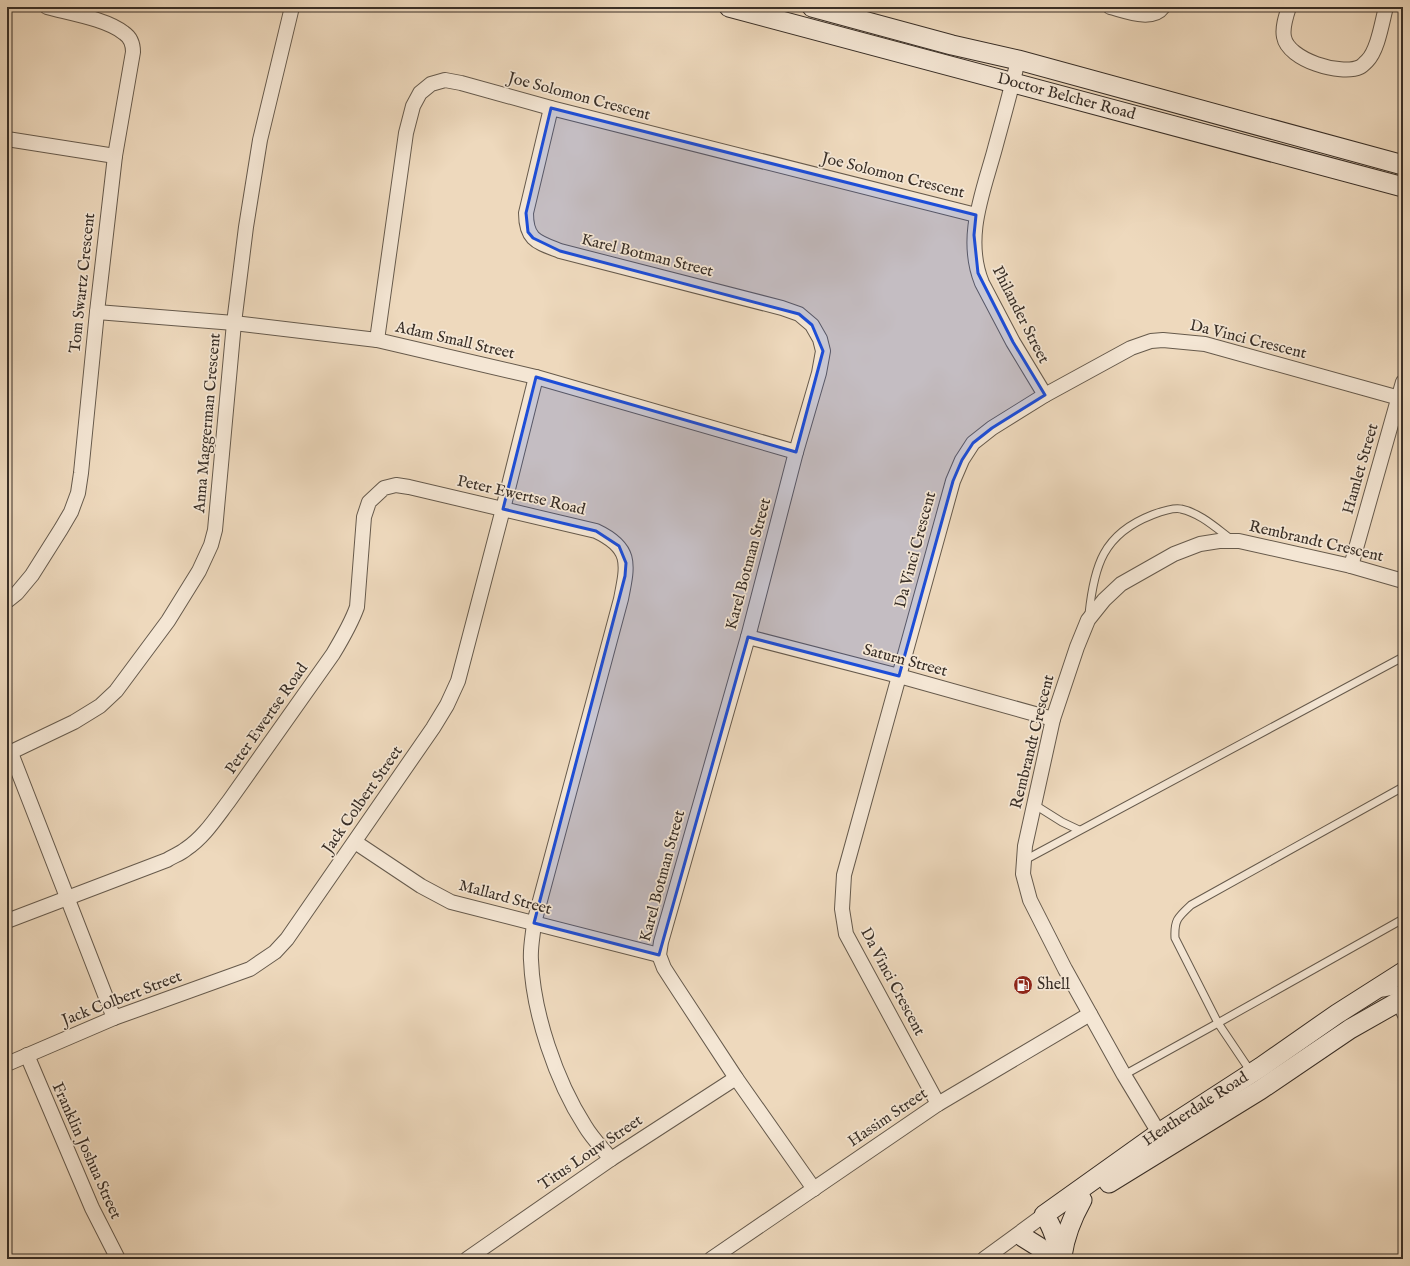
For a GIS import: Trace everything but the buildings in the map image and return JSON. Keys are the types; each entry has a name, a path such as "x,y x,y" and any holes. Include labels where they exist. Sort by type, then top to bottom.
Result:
{"main road":[{"name":"Doctor Belcher Road","path":"729,7 1403,187"},
{"name":"Doctor Belcher Road","path":"812,7 944,43 1018,60 1403,164"},
{"name":"Heatherdale Road","path":"1047,1219 1082,1200 1197,1129 1257,1078 1337,1014 1403,972"},
{"path":"1257,1078 1265,1069 1273,1069 1318,1050 1350,1029 1402,1000"},
{"name":"Heatherdale Road","path":"1047,1219 1158,1133 1257,1078"},
{"path":"1158,1133 1197,1129"},
{"path":"1061,1259 1066,1232 1082,1200"},
{"path":"1047,1219 1061,1259"},
{"path":"1023,1237 1039,1247 1048,1259"}],"street":[{"name":"Tom Swartz Crescent","path":"7,601 17,593 32,575 65,523 78,493 82,465 96,312 115,156 133,52 133,46 128,37 114,27 103,22 47,7"},
{"name":"Anna Maggerman Crescent","path":"9,753 74,722 100,706 116,691 168,621 199,571 211,545 215,530 234,324 246,227 260,140 292,7"},
{"path":"1110,7 1148,16 1156,14 1163,7"},
{"path":"1289,7 1285,21 1284,37 1288,46 1297,55 1318,64 1346,70 1360,67 1368,60 1376,46 1386,7"},
{"name":"Philander Street","path":"1018,60 976,215 974,235 975,259 978,273 1012,342 1045,395"},
{"name":"Joe Solomon Crescent","path":"377,340 406,133 413,106 420,93 431,84 445,80 462,83 551,108 976,215"},
{"name":"Karel Botman Street","path":"551,108 526,213 528,232 534,238 542,244 560,251 782,308 799,314 812,325 820,339 823,351 819,373 796,452 748,637 661,942 659,955 664,968 736,1078 814,1189"},
{"path":"7,139 115,156"},
{"name":"Adam Small Street","path":"96,312 234,324 377,340 536,377 796,452"},
{"name":"Da Vinci Crescent","path":"938,1104 846,934 842,909 844,875 952,481 973,442 992,428 1045,395 1131,348 1151,341 1163,340 1205,344 1401,399"},
{"name":"Jack Colbert Street","path":"7,1064 114,1018 250,969 275,952 287,939 433,728 447,705 458,681 536,377"},
{"name":"Hamlet Street","path":"1352,566 1401,399 1403,382"},
{"name":"Peter Ewertse Road","path":"7,921 167,860 186,850 198,839 229,801 333,654 353,619 357,607 364,517 369,502 384,488 396,485 409,487 596,531 610,538 619,546 626,563 626,576 534,923 531,958 533,982 540,1017 555,1065 585,1127 611,1159"},
{"name":"Rembrandt Crescent","path":"1158,1133 1090,1014 1030,900 1023,874 1023,861 1053,719 1077,647 1088,620 1104,600 1121,584 1174,554 1200,544 1219,540 1233,541 1352,566 1403,581"},
{"name":"Saturn Street","path":"748,637 899,676 1053,719"},
{"path":"9,753 114,1018"},
{"name":"Mallard Street","path":"355,842 421,886 451,902 659,955"},
{"name":"Hassim Street","path":"711,1259 938,1104 1090,1014"},
{"name":"Franklin Joshua Street","path":"27,1055 89,1201 118,1259"},
{"name":"Titus Louw Street","path":"467,1259 611,1159 736,1078"},
{"path":"1158,1133 1159,1152"},
{"name":"Heatherdale Road","path":"988,1256 1023,1237 1047,1219"},
{"name":"Heatherdale Road","path":"988,1256 1047,1219"}],"lane":[{"path":"1088,620 1091,593 1101,557 1106,548 1120,532 1137,520 1160,512 1180,508 1194,513 1233,541"},
{"path":"1023,861 1403,657"},
{"path":"1257,1078 1218,1024 1175,938 1174,926 1179,916 1191,906 1403,788"},
{"path":"1035,805 1062,822 1079,830"},
{"path":"1124,1075 1218,1024 1403,919"},
{"path":"1337,1014 1390,991 1402,1000"}],"highlighted area":[{"path":"551,108 976,215 974,235 978,273 1013,342 1045,395 992,428 973,443 962,460 953,481 899,676 748,637 659,955 534,923 625,576 626,563 619,546 596,531 503,509 536,377 796,452 823,351 812,325 799,314 560,251 533,238 528,232 526,213"}],"place":[{"name":"Shell","path":"1023,985"}]}
